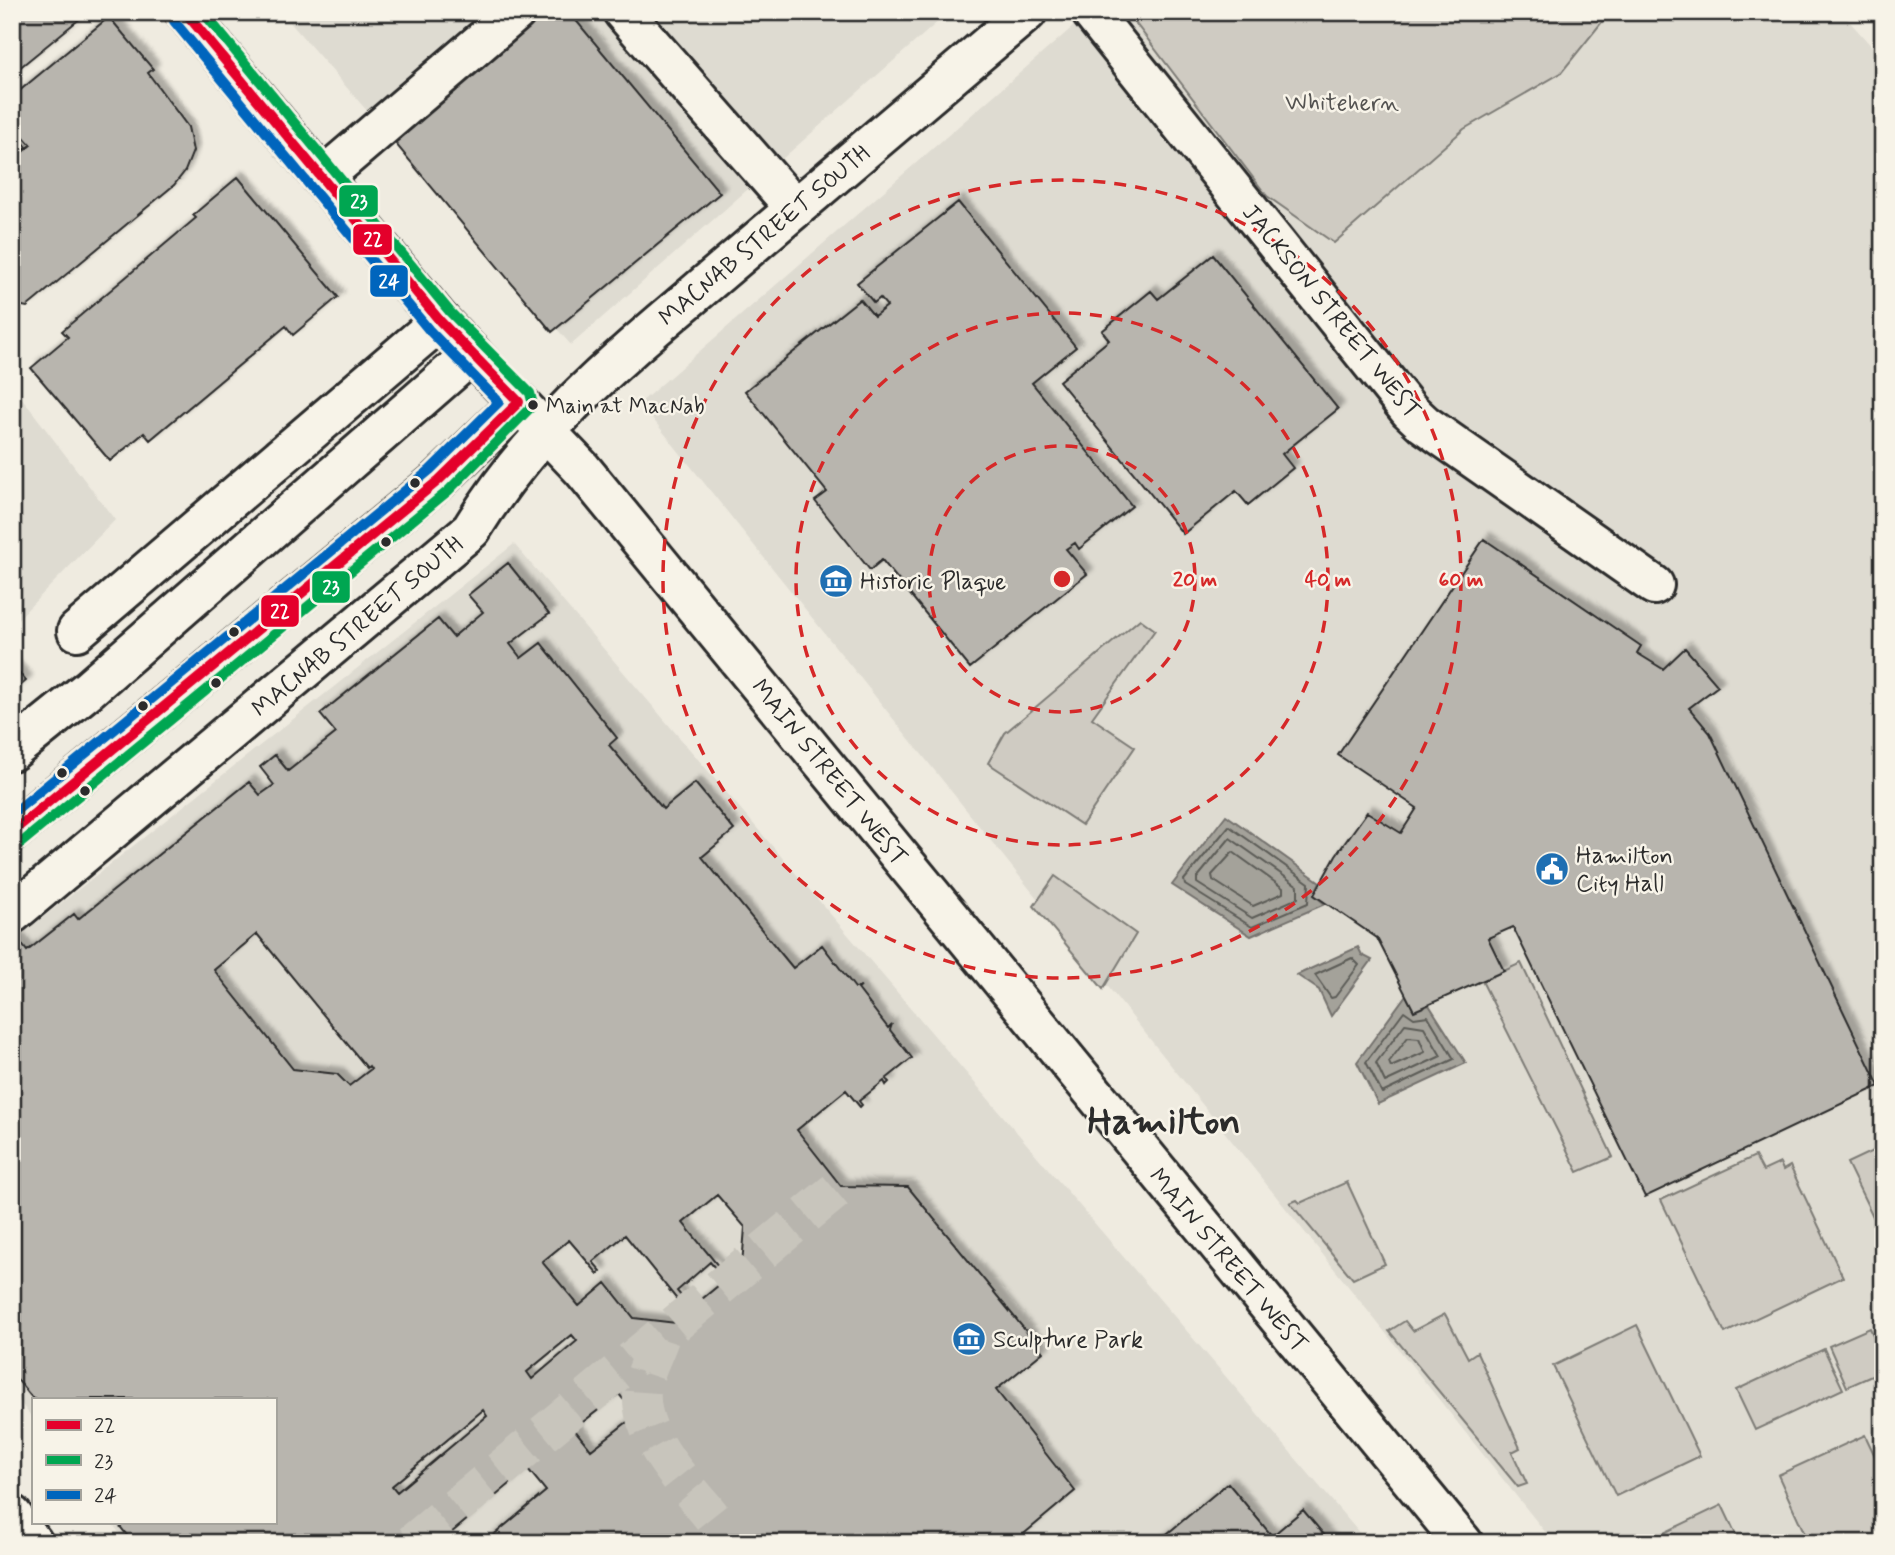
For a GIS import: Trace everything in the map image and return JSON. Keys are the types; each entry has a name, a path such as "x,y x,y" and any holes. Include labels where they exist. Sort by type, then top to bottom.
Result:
{"street":[{"name":"MAIN STREET WEST","path":"186,12 440,321 582,469 1463,1543"},
{"path":"322,178 516,12"},
{"path":"623,12 794,208"},
{"name":"MACNAB STREET SOUTH","path":"12,914 471,530 494,494 544,430 612,365 1027,12"},
{"name":"JACKSON STREET WEST","path":"1091,12 1409,410 1424,424 1654,585"},
{"path":"77,631 440,321"},
{"path":"12,751 120,663 472,354"},
{"path":"12,832 439,480 519,402"},
{"path":"12,1515 33,1543"}],"shaded area":[{"path":"281,12 949,12 571,345"},
{"path":"1090,12 1841,12 1883,59 1883,1543 1554,1543 640,403"},
{"path":"12,385 115,520 12,625"},
{"path":"514,544 1368,1543 127,1543 113,1524 276,1524 276,1398 32,1398 32,1418 12,1392 12,942"}],"green space":[{"name":"Whitehern","path":"1127,12 1610,12 1561,73 1464,129 1334,243 1267,196"},
{"path":"1140,619 1155,630 1092,718 1135,747 1082,825 988,763 1005,733"},
{"path":"1055,876 1136,934 1103,989 1034,906"},
{"path":"1521,963 1613,1157 1578,1172 1482,981"},
{"path":"1883,1146 1883,1237 1847,1163"},
{"path":"1755,1156 1763,1171 1780,1163 1783,1170 1790,1166 1843,1277 1725,1333 1661,1200"},
{"path":"1347,1182 1385,1264 1353,1279 1290,1203 1297,1200 1300,1203"},
{"path":"1445,1314 1468,1358 1477,1352 1520,1448 1512,1452 1527,1484 1518,1487 1389,1331 1405,1321 1413,1331"},
{"path":"1637,1325 1700,1456 1616,1496 1553,1366"},
{"path":"1870,1328 1883,1357 1883,1371 1847,1387 1829,1346"},
{"path":"1824,1349 1843,1389 1755,1430 1736,1390"},
{"path":"1865,1435 1883,1473 1883,1543 1809,1543 1778,1475"},
{"path":"1722,1505 1740,1543 1643,1543"}],"water":[{"path":"1226,815 1320,882 1314,895 1325,904 1251,936 1172,885"},
{"path":"1358,947 1362,955 1372,960 1331,1016 1319,990 1297,975"},
{"path":"1406,995 1414,1011 1429,1005 1466,1063 1378,1104 1357,1062"}],"building":[{"path":"12,12 88,12 12,74"},
{"path":"541,12 569,12 720,193 552,332 390,137"},
{"path":"109,17 153,69 148,73 188,127 193,151 185,171 174,185 27,307 13,304 12,161 31,145 12,124 12,97"},
{"path":"12,128 27,147 12,159"},
{"path":"238,177 338,297 293,335 286,326 150,440 144,433 110,461 31,368 68,337 62,331 196,218 193,215"},
{"path":"958,202 1076,347 1032,383 1132,506 1079,549 1075,543 1066,549 1087,574 970,668 882,560 870,570 815,501 827,492 745,391 860,299 874,316 887,306 880,298 874,303 857,283"},
{"path":"1213,255 1338,409 1282,454 1293,468 1248,505 1236,491 1183,534 1059,381 1109,340 1102,331 1151,291 1158,299"},
{"name":"Hamilton City Hall","path":"1484,539 1641,646 1637,653 1663,669 1685,648 1718,686 1689,708 1710,733 1879,1086 1645,1197 1513,927 1488,938 1504,971 1414,1011 1377,938 1314,895 1336,855 1367,812 1401,833 1417,808 1338,755"},
{"path":"508,563 549,614 510,644 521,658 541,643 617,738 609,745 663,809 695,783 734,830 702,857 793,968 822,945 855,988 861,987 858,989 888,1028 892,1024 890,1030 912,1058 886,1079 889,1082 886,1085 884,1081 859,1101 862,1105 860,1107 846,1090 797,1130 841,1186 908,1187 1043,1352 996,1390 1075,1491 1013,1543 484,1543 546,1491 528,1469 439,1543 133,1543 120,1524 276,1524 276,1398 32,1398 12,1373 12,943 18,939 27,951 74,914 78,919 249,782 260,795 274,785 260,767 275,755 288,771 336,733 320,714 438,619 453,637 483,612 468,595","holes":["257,934 367,1068 369,1066 371,1069 349,1086 337,1074 293,1069 214,970","717,1195 745,1227 742,1265 728,1278 683,1223","625,1235 687,1312 676,1323 634,1318 606,1283 579,1306 542,1262 569,1240 598,1274 601,1271 593,1262","710,1262 725,1280 691,1308 677,1291","572,1335 577,1341 532,1379 527,1372","619,1394 636,1415 591,1450 574,1429","483,1410 487,1416 397,1492 392,1486"]},
{"path":"12,665 26,681 12,693"},
{"path":"1228,1483 1272,1536 1303,1510 1331,1543 1156,1543"}],"tunnel":[{"path":"412,1543 841,1186"},
{"path":"660,1338 643,1384 642,1402 646,1420 664,1456 712,1517"}],"transit line":[{"name":"22","path":"12,832 439,480 519,402 440,321 185,12"},
{"name":"23","path":"21,843 448,491 533,405 530,393 450,312 203,12"},
{"name":"24","path":"12,814 430,470 499,402 429,330 174,21"}],"place":[{"name":"Main at MacNab","path":"533,405"},
{"name":"Historic Plaque","path":"836,581"},
{"name":"Hamilton City Hall","path":"1552,869"},
{"name":"Sculpture Park","path":"969,1339"}],"district":[{"name":"Hamilton","path":"1164,1120"}]}
